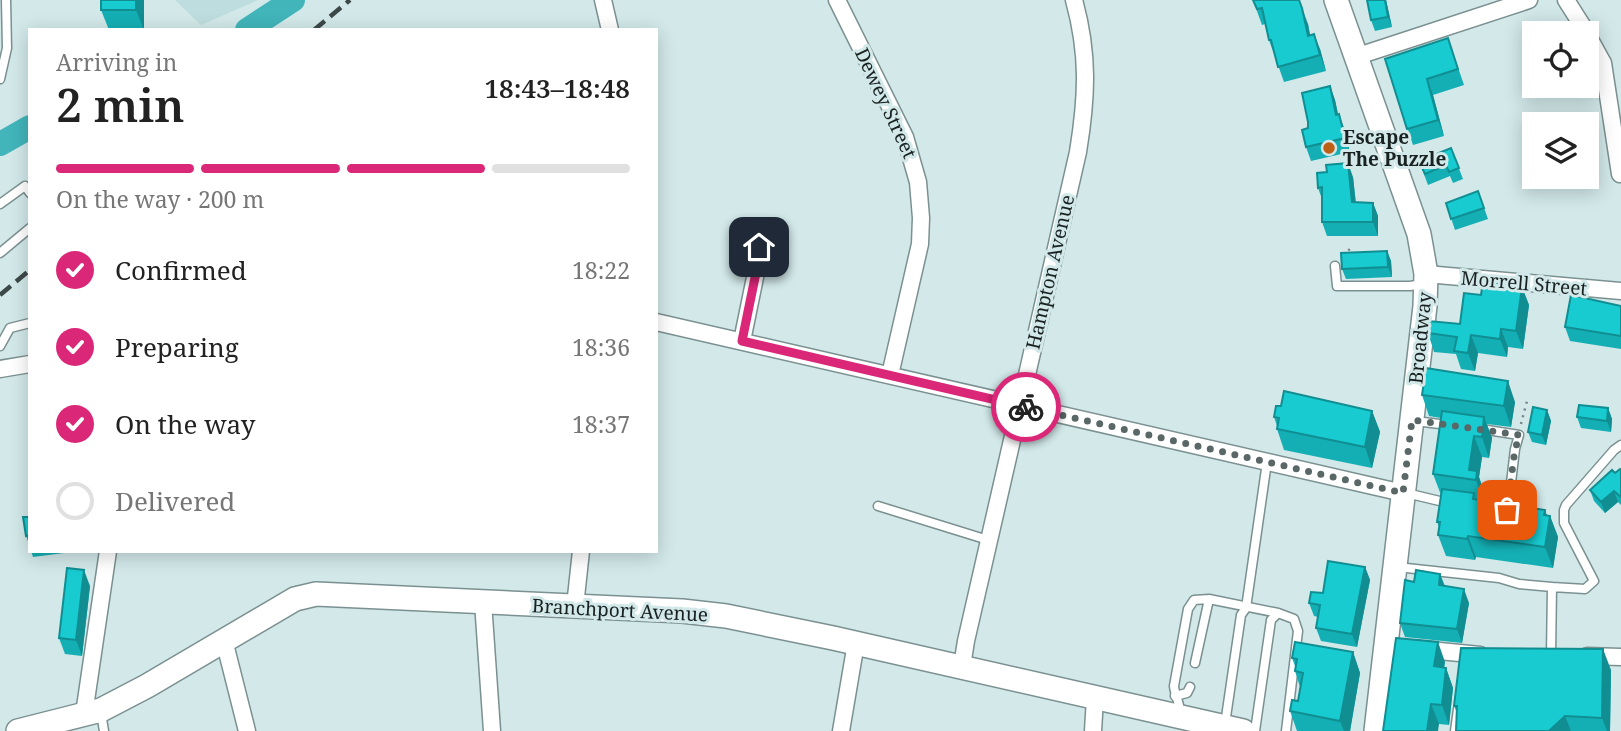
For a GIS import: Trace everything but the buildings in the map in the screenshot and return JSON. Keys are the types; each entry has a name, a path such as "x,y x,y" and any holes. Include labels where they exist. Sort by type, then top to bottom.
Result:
{"street":[{"path":"603,0 610,28"},
{"name":"Dewey Street","path":"837,0 905,137 918,182 920,244 890,376"},
{"name":"Hampton Avenue","path":"962,666 1085,106 1086,61 1073,0"},
{"name":"Broadway","path":"1336,0 1419,234 1426,279 1376,731"},
{"path":"1355,57 1529,0"},
{"path":"1566,0 1579,21"},
{"path":"1599,57 1616,118 1620,174"},
{"path":"742,341 760,253 751,237"},
{"name":"Morrell Street","path":"1426,279 1621,291"},
{"path":"658,322 1403,493"},
{"path":"0,369 28,364"},
{"path":"90,719 108,553"},
{"path":"575,606 581,553"},
{"name":"Branchport Avenue","path":"18,731 90,719 295,599 316,594 682,611 726,616 962,666 1096,698 1177,706 1234,729"},
{"path":"483,602 492,731"},
{"path":"224,640 247,731"},
{"path":"841,731 856,643"},
{"path":"1385,645 1463,661 1501,655"},
{"path":"1556,656 1621,657"},
{"path":"1093,731 1096,698"}],"lane":[{"path":"0,79 7,48 6,0"},
{"path":"0,204 25,187 28,191"},
{"path":"0,253 28,230"},
{"name":"Morrell Street","path":"1335,266 1337,286 1410,286 1426,279"},
{"path":"0,346 10,328 28,324"},
{"path":"0,359 0,369"},
{"path":"1412,420 1458,426"},
{"path":"1470,428 1520,435 1515,449 1508,508 1491,509"},
{"path":"1394,567 1499,578 1519,584 1585,589 1594,583 1594,578 1564,523 1564,510 1621,445"},
{"path":"1234,729 1241,615 1246,608 1267,462"},
{"path":"1403,493 1454,504"},
{"path":"878,506 988,540"},
{"path":"1552,587 1556,656"},
{"path":"1195,663 1209,599"},
{"path":"1177,706 1174,686 1188,609 1194,600 1209,599 1267,610 1294,619 1298,631 1286,731"},
{"path":"1255,731 1271,620 1267,610"},
{"path":"1271,620 1278,613"},
{"path":"1177,706 1190,687"},
{"path":"1455,731 1458,705"}],"path":[{"path":"1335,266 1351,248"},
{"path":"1520,435 1527,401"}],"shaded area":[{"path":"175,0 258,0 201,25"}],"waterway":[{"path":"250,28 293,0"},
{"path":"0,144 28,128"}],"railway":[{"path":"316,28 350,0"},
{"path":"0,295 28,272"}],"way so far":[{"path":"1026,407 1403,493 1412,420 1520,435 1515,449 1507,510"}],"place":[{"name":"Escape The Puzzle","path":"1329,148"}],"route":[{"path":"759,247 742,341 1026,407"}]}
